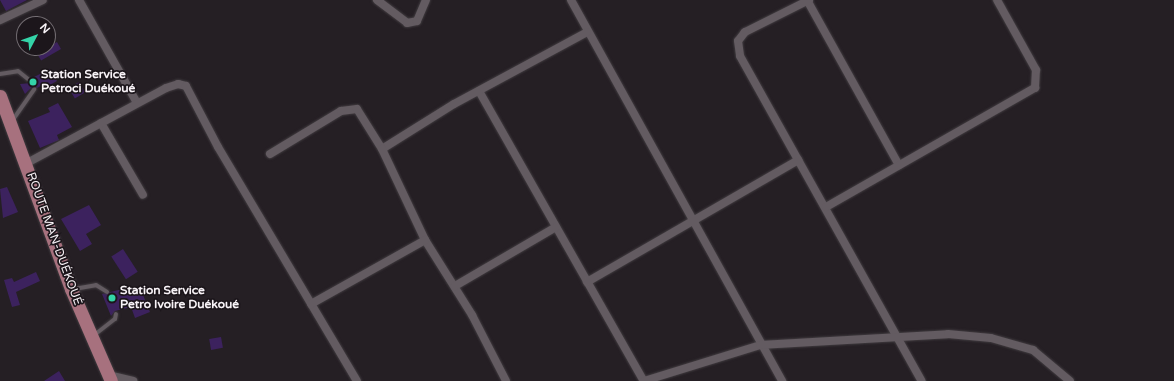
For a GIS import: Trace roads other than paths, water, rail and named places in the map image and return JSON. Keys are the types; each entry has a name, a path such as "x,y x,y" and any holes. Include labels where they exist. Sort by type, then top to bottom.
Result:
{"main road":[{"name":"ROUTE MAN-DUÉKOUÉ","path":"0,96 26,163 71,289 109,378"}],"street":[{"path":"0,20 43,0"},
{"path":"79,0 136,103"},
{"path":"377,0 406,23 417,21 426,0"},
{"path":"570,0 587,32 637,116 760,345 782,381"},
{"path":"899,165 808,0 752,27 738,41 740,56 826,207 922,381"},
{"path":"826,207 1036,88 1036,70 997,0"},
{"path":"382,150 479,91 587,32"},
{"path":"26,163 136,103 174,85 186,86 222,153 357,381"},
{"path":"479,91 644,381 760,345 896,335 967,335 1014,343 1044,357 1070,381"},
{"path":"270,154 351,108 363,115 382,150 425,240 455,286 506,381"},
{"path":"101,123 143,195"},
{"path":"587,282 693,219 798,160"},
{"path":"455,286 556,227"},
{"path":"311,304 425,240"},
{"path":"109,378 133,381"}],"lane":[{"path":"0,74 18,71 29,80"},
{"path":"11,124 34,89"},
{"path":"71,289 96,285 106,292"},
{"path":"92,336 115,319 116,314"}],"place":[{"name":"Station Service Petroci Duékoué","path":"33,82"},
{"name":"Station Service Petro Ivoire Duékoué","path":"112,298"}]}
